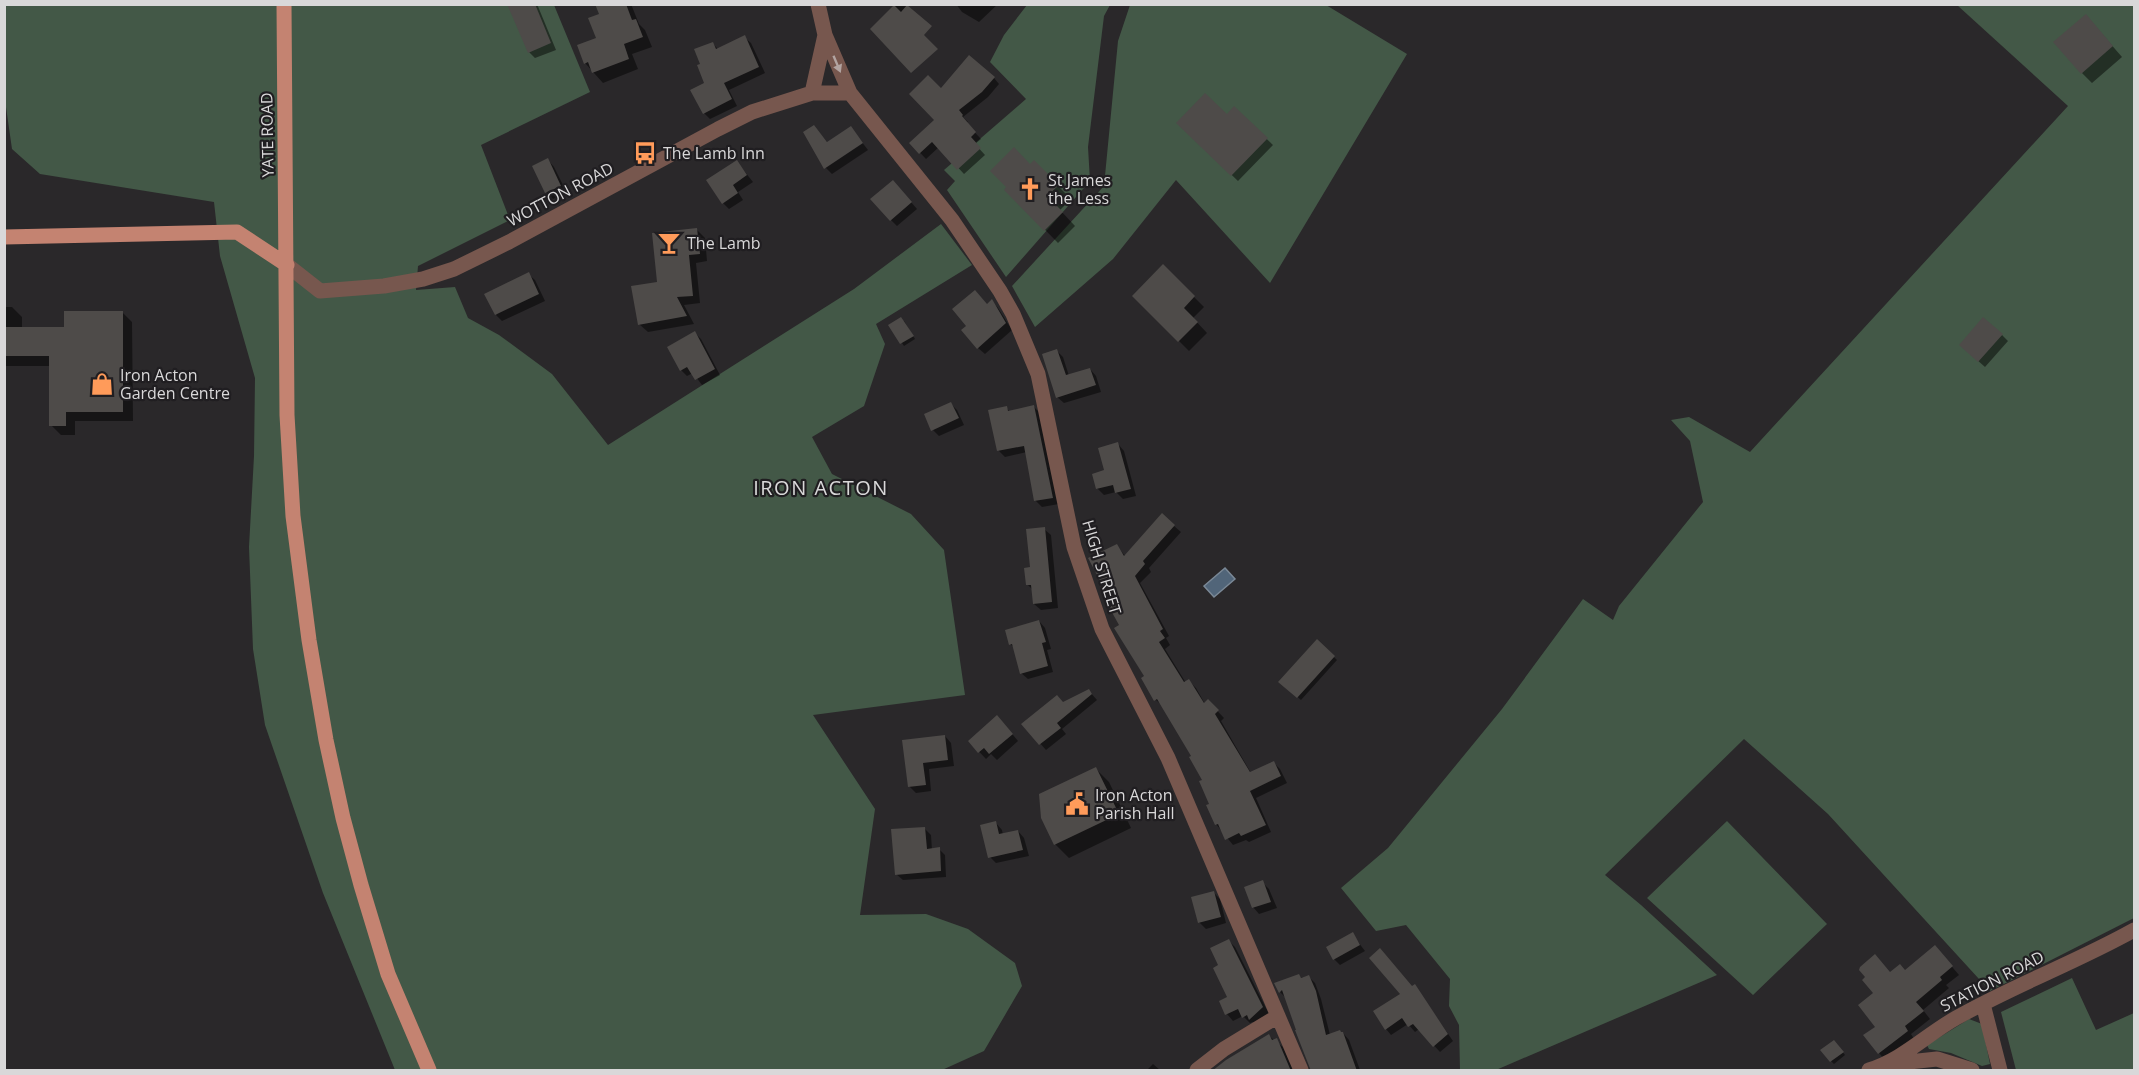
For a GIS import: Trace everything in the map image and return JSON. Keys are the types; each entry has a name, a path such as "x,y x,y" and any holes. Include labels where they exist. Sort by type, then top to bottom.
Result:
{"main road":[{"name":"YATE ROAD","path":"284,4 287,415 293,516 309,640 326,740 355,863 388,974 429,1071"},
{"path":"4,237 237,232 287,265"}],"street":[{"path":"812,93 825,35 818,4"},
{"name":"HIGH STREET","path":"825,35 850,93 952,220 1013,314 1038,374 1074,547 1102,629 1168,758 1301,1071"},
{"name":"WOTTON ROAD","path":"287,265 320,291 384,286 423,279 454,269 509,243 752,112 812,93 850,93"},
{"name":"STATION ROAD","path":"1869,1071 1887,1065 1954,1019 2134,930"},
{"path":"1983,1004 2000,1071"},
{"path":"1197,1071 1224,1049 1278,1016"},
{"path":"1887,1065 1937,1059 1972,1071"}],"green space":[{"path":"4,5 554,5 590,92 481,145 510,220 418,266 416,290 455,287 468,318 499,335 552,374 608,445 854,289 941,224 972,265 876,324 885,344 864,406 812,437 832,474 911,514 944,550 965,695 813,715 875,809 860,915 926,914 968,929 1015,963 1022,986 984,1051 942,1070 395,1070 323,893 265,725 253,649 249,547 255,378 220,256 214,202 40,174 12,149 4,93"},
{"path":"1027,5 1110,5 1104,16 1088,147 1090,181 1006,277 947,190 955,181 944,170 1026,99 990,62 1004,35"},
{"path":"1130,5 1326,5 1407,54 1270,283 1176,180 1113,259 1035,327 1012,286 1104,186 1118,41"},
{"path":"1957,5 2134,5 2134,918 1990,991 1828,814 1744,739 1605,875 1717,975 1496,1070 1460,1070 1459,1025 1449,1006 1450,979 1406,925 1376,931 1341,888 1388,848 1502,709 1583,599 1613,620 1619,606 1703,502 1690,441 1671,420 1689,417 1750,452 2068,106"},
{"path":"1727,821 1827,924 1753,995 1647,898"},
{"path":"2072,978 2096,1030 2134,1013 2134,1070 2016,1070 2001,1012"},
{"path":"1969,1019 1982,1024 1990,1064 1982,1066 1951,1053 1929,1049 1927,1045"}],"water":[{"path":"1225,568 1235,579 1214,597 1204,586"}],"building":[{"path":"507,4 535,4 551,43 528,53"},
{"path":"595,4 626,4 632,20 636,19 643,37 624,44 629,59 592,73 588,62 584,64 577,45 596,38 588,18 599,14"},
{"path":"894,5 901,12 907,5 932,26 924,35 938,49 911,73 870,29"},
{"path":"2086,14 2113,46 2081,74 2053,42"},
{"path":"745,35 759,67 724,83 732,99 703,114 690,90 704,83 694,49 713,42 716,49"},
{"path":"969,55 995,77 982,92 959,110 976,132 971,137 981,148 957,170 932,142 919,154 909,143 934,120 909,94 928,75 941,88"},
{"path":"1205,93 1227,114 1234,106 1268,138 1231,176 1176,123"},
{"path":"814,125 827,142 851,126 863,143 824,169 803,132"},
{"name":"St James the Less","path":"1014,147 1030,164 1034,160 1059,185 1047,196 1063,212 1044,231 1004,190 1006,187 990,171"},
{"path":"548,158 561,186 545,193 532,166"},
{"path":"737,160 747,175 733,185 738,193 722,204 706,180"},
{"path":"893,180 912,202 890,221 870,199"},
{"path":"697,228 700,254 689,255 693,296 677,297 687,316 638,325 631,286 657,282 652,233"},
{"path":"1163,264 1195,296 1184,308 1198,322 1178,342 1132,296"},
{"path":"529,272 539,294 495,315 484,294"},
{"path":"975,290 987,304 992,299 1006,323 977,349 961,330 966,326 952,309"},
{"name":"Iron Acton Garden Centre","path":"64,311 123,311 123,412 66,412 66,426 49,426 49,356 4,356 4,327 64,327"},
{"path":"901,317 914,336 900,344 888,325"},
{"path":"1983,317 2003,334 1978,362 1959,345"},
{"path":"695,331 715,369 695,380 687,367 680,371 667,347"},
{"path":"1057,349 1066,375 1090,368 1096,385 1056,398 1042,354"},
{"path":"951,402 959,418 931,431 924,414"},
{"path":"1034,405 1053,498 1034,501 1024,446 997,451 988,410 1007,406 1008,411"},
{"path":"1118,442 1131,489 1115,493 1113,485 1096,489 1092,474 1104,470 1098,448"},
{"path":"1162,513 1175,525 1143,561 1145,564 1135,576 1163,629 1160,631 1165,638 1159,642 1184,682 1189,679 1204,703 1208,699 1219,710 1215,714 1250,772 1274,761 1281,776 1250,791 1266,825 1225,840 1206,805 1209,804 1199,781 1202,780 1189,757 1191,756 1157,699 1154,701 1141,678 1144,676 1114,628 1119,625 1109,607 1113,605 1088,558 1117,544 1124,556"},
{"path":"1045,527 1052,602 1033,604 1031,585 1026,585 1024,568 1030,567 1026,529"},
{"path":"1039,620 1046,642 1042,643 1048,666 1020,674 1012,644 1009,645 1005,630"},
{"path":"1317,639 1335,656 1297,698 1278,682"},
{"path":"1089,689 1092,694 1057,723 1061,728 1039,745 1021,724 1057,695 1063,702"},
{"path":"997,715 1013,734 989,754 984,748 978,753 968,741"},
{"path":"945,735 948,760 923,763 926,785 908,787 902,740"},
{"name":"Iron Acton Parish Hall","path":"1096,767 1119,814 1054,845 1041,818 1039,794"},
{"path":"996,821 999,834 1018,830 1023,850 988,858 980,825"},
{"path":"925,827 927,849 940,847 941,871 895,875 891,829"},
{"path":"1263,880 1271,902 1252,908 1244,887"},
{"path":"1214,891 1221,917 1198,923 1191,897"},
{"path":"1353,932 1360,945 1333,960 1326,947"},
{"path":"1229,939 1263,1007 1249,1020 1247,1015 1242,1018 1238,1009 1225,1015 1219,1001 1227,997 1213,968 1218,965 1210,948"},
{"path":"1935,945 1953,966 1940,977 1942,980 1916,1002 1924,1011 1905,1026 1908,1031 1878,1054 1863,1035 1875,1027 1858,1005 1873,993 1862,980 1865,977 1859,970 1860,967 1875,954 1890,972 1900,964 1905,970"},
{"path":"1380,948 1412,986 1415,984 1448,1034 1433,1047 1413,1024 1408,1027 1402,1018 1385,1030 1373,1011 1400,994 1369,958"},
{"path":"1299,974 1301,978 1309,975 1316,991 1326,1035 1340,1030 1343,1032 1357,1071 1311,1071 1282,990 1279,993 1274,983"},
{"path":"1269,1034 1272,1040 1277,1038 1291,1071 1212,1071 1226,1060"},
{"path":"1834,1040 1844,1052 1830,1062 1820,1050"}],"place":[{"name":"The Lamb Inn","path":"645,153"},
{"name":"St James the Less","path":"1030,189"},
{"name":"The Lamb","path":"669,243"},
{"name":"Iron Acton Garden Centre","path":"102,384"},
{"name":"Iron Acton Parish Hall","path":"1077,804"}],"district":[{"name":"IRON ACTON","path":"821,488"}]}
